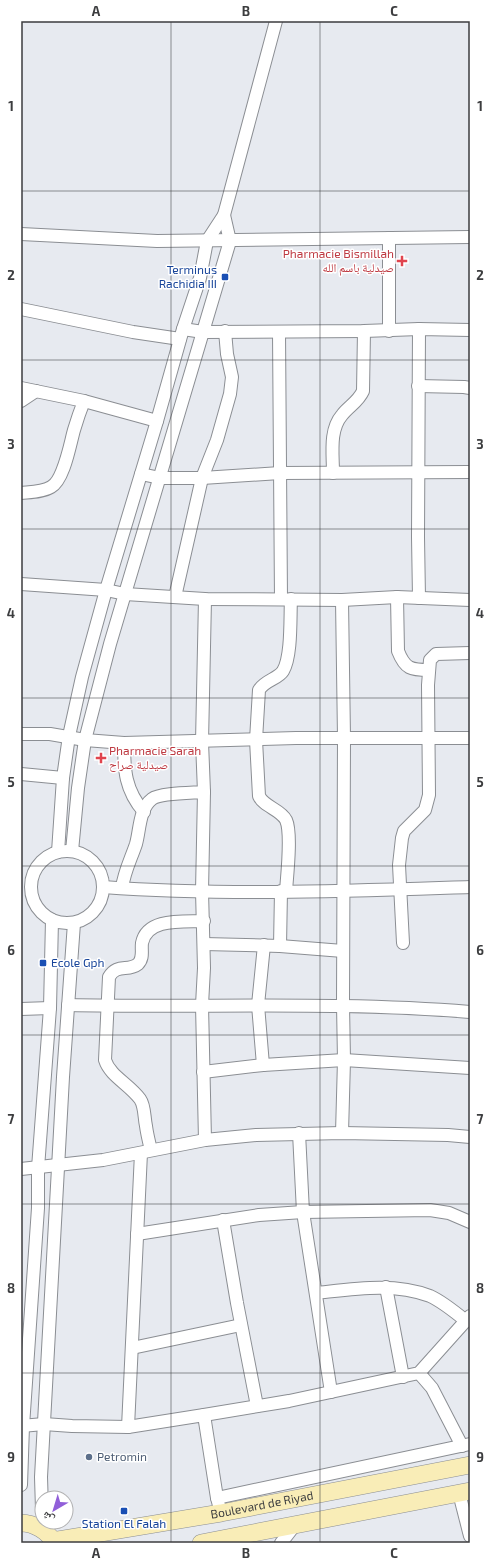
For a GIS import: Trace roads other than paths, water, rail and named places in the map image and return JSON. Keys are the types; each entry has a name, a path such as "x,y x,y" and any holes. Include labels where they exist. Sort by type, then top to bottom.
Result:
{"main road":[{"name":"Boulevard de Riyad","path":"49,1535 219,1505 470,1465"},
{"path":"200,1543 465,1492"},
{"path":"21,1523 37,1527 49,1535"}],"street":[{"path":"58,852 58,827 63,778 69,736 82,677 181,334 200,278 206,241 224,215 276,21"},
{"path":"72,851 78,788 85,740 110,644 230,241 224,215"},
{"path":"21,234 157,241 470,237"},
{"path":"389,238 389,331"},
{"path":"21,309 133,332 181,334 225,331 279,332 389,331 419,329 470,330"},
{"path":"419,329 419,598"},
{"path":"175,597 202,478 217,440 230,394 232,377 226,354 225,331"},
{"path":"333,473 334,429 336,422 359,398 363,391 364,331"},
{"path":"279,332 280,473 286,599 287,662 282,672 268,681 259,690 256,740 259,796 263,803 282,815 286,820 289,838 280,946"},
{"path":"418,386 470,388"},
{"path":"21,388 84,401 157,421"},
{"path":"21,401 36,391"},
{"path":"21,493 37,491 52,486 58,480 68,454 84,401"},
{"path":"140,474 160,478 202,478 280,473 470,472"},
{"path":"21,584 106,590 125,594 205,599 342,600 397,597 470,600"},
{"path":"397,597 398,651 406,666 429,670"},
{"path":"205,599 202,742 204,792 202,891 204,944 202,1005 205,1140"},
{"path":"342,600 344,738 344,1060 342,1133"},
{"path":"403,943 399,865 402,838 404,831 425,810 429,795 430,660 436,654 470,653"},
{"path":"21,734 50,734 69,736 85,740 124,743 344,738 470,738"},
{"path":"124,743 124,765 128,786 136,803 144,812"},
{"path":"21,774 63,778"},
{"path":"122,888 123,878 136,843 144,812 152,799 161,795 204,792"},
{"path":"72,851 82,854 91,860 97,867 102,877 103,887 102,897 95,910 84,919 74,923 52,920 42,913 35,904 26,882 40,863 48,856 58,852 72,851"},
{"path":"103,887 202,891 344,891 470,888"},
{"path":"21,1484 22,1426 38,1208 38,1168 50,1008 52,920"},
{"path":"128,1427 137,1234 146,1151 146,1126 141,1100 124,1081 107,1068 105,1060 104,1048 109,977 116,969 135,966 142,960 142,943 150,930 155,926 166,923 204,921"},
{"path":"41,1490 57,1166 70,958 74,923"},
{"path":"204,944 264,945 343,951"},
{"path":"263,1064 258,1005 264,945"},
{"path":"68,1005 343,1005 425,1008 470,1012"},
{"path":"21,1009 50,1008"},
{"path":"203,1072 263,1064 344,1060 470,1068"},
{"path":"21,1169 103,1160 205,1140 299,1133 448,1135 470,1137"},
{"path":"299,1133 303,1212 331,1392"},
{"path":"137,1234 223,1220 303,1212 430,1210 448,1213 470,1222"},
{"path":"223,1220 257,1406"},
{"path":"22,1426 44,1424 128,1427 257,1406 403,1377 419,1373 468,1318 431,1297 414,1291 386,1287 316,1293"},
{"path":"386,1287 403,1377"},
{"path":"132,1348 241,1325"},
{"path":"204,1415 219,1505 466,1445 432,1388 419,1373"},
{"path":"465,1492 470,1536"},
{"path":"281,1543 295,1525"}],"place":[{"name":"Pharmacie Bismillah صيدلية باسم الله","path":"402,261"},
{"name":"Terminus Rachidia III","path":"225,277"},
{"name":"Pharmacie Sarah صيدلية صراح","path":"101,758"},
{"name":"Ecole Gph","path":"43,963"},
{"name":"Petromin","path":"89,1457"},
{"name":"Station El Falah","path":"124,1511"}]}
